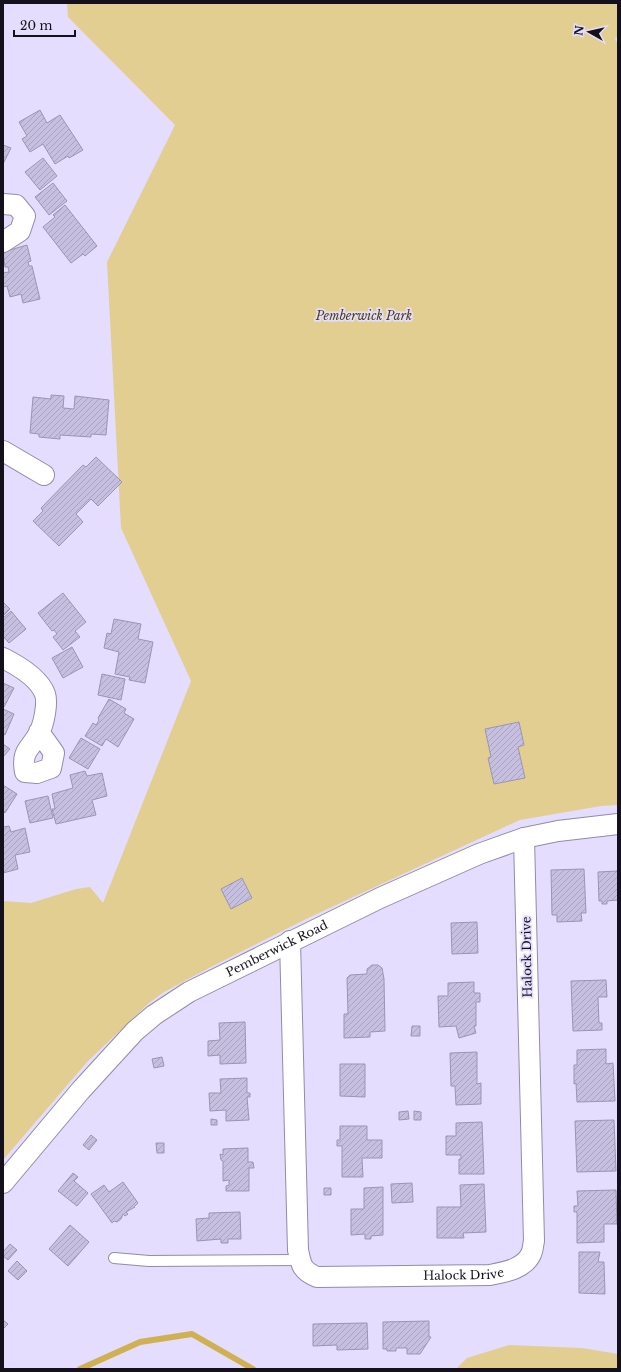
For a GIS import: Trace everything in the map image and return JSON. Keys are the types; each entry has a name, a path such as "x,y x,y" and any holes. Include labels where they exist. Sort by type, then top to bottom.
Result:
{"street":[{"path":"3,204 16,205 25,216 20,231 3,242"},
{"path":"3,450 44,475"},
{"path":"3,658 19,666 37,683 45,694 45,713 39,732"},
{"name":"Pemberwick Road","path":"3,1183 81,1090 135,1031 154,1015 189,992 290,941 387,895 479,854 524,838 558,831 618,824"},
{"name":"Halock Drive","path":"300,1260 301,1265 308,1274 316,1277 490,1275 509,1271 523,1263 532,1254 534,1241 524,838"},
{"path":"290,941 298,1250 300,1260"}],"lane":[{"path":"114,1258 149,1261 300,1260"}],"green space":[{"name":"Pemberwick Park","path":"67,3 618,3 618,37 615,38 618,45 618,805 601,806 520,820 308,918 164,992 149,1003 88,1061 3,1160 3,901 31,903 76,889 90,887 103,903 191,681 121,528 107,262 175,125 68,17"},
{"path":"509,1345 582,1348 618,1354 618,1369 456,1369 467,1358"}],"building":[{"path":"40,110 47,123 60,115 83,150 69,158 68,156 55,164 43,144 30,152 22,139 27,136 19,122"},
{"path":"3,145 11,148 3,164"},
{"path":"43,158 57,176 40,190 25,172"},
{"path":"53,183 67,201 49,215 35,197"},
{"path":"65,205 97,246 85,256 83,254 71,263 43,227 55,217 53,215"},
{"path":"27,245 31,261 28,262 29,266 32,266 40,299 23,303 21,294 10,297 7,286 3,287 3,273 9,272 8,267 5,267 3,252"},
{"path":"51,395 64,396 63,408 74,409 75,396 109,400 106,435 91,434 91,437 60,435 60,439 39,437 39,434 30,433 33,397 51,399"},
{"path":"96,457 122,482 98,506 91,499 76,514 83,522 59,546 33,521 43,511 41,508 83,465 86,467"},
{"path":"63,593 86,622 75,631 80,637 63,650 53,637 57,634 54,630 52,631 38,613"},
{"path":"3,602 10,609 3,616"},
{"path":"11,611 26,629 9,643 3,636 3,618"},
{"path":"114,619 141,624 138,639 153,642 145,683 129,680 130,677 115,674 119,652 104,648 107,633 111,634"},
{"path":"72,647 83,667 63,678 52,658"},
{"path":"102,674 125,679 121,700 98,695"},
{"path":"3,683 14,688 4,707 3,707"},
{"path":"109,699 126,709 124,713 134,719 118,747 106,739 102,746 85,736 93,723 96,725 99,720 98,718"},
{"path":"3,709 14,714 5,735 3,734"},
{"path":"519,722 524,745 518,747 525,778 494,784 488,758 491,757 485,729"},
{"path":"81,738 100,749 88,769 69,758"},
{"path":"3,744 10,749 3,757"},
{"path":"85,771 87,776 102,773 107,796 92,800 96,815 56,824 52,809 55,809 52,794 73,788 70,775"},
{"path":"3,785 17,794 5,813 3,811"},
{"path":"48,796 53,818 30,823 25,801"},
{"path":"9,826 11,832 25,828 30,852 15,855 18,869 3,873 3,827"},
{"path":"584,869 586,913 581,913 582,921 557,922 557,915 552,915 551,870"},
{"path":"618,871 618,900 607,901 607,904 602,904 602,901 599,901 598,872"},
{"path":"242,878 252,898 231,909 221,889"},
{"path":"477,922 478,953 452,954 451,923"},
{"path":"372,965 378,965 382,968 384,979 385,1031 370,1032 370,1037 344,1038 344,1014 348,1014 347,978 350,975 367,974 367,969"},
{"path":"606,980 607,997 598,997 599,1023 602,1023 602,1030 573,1031 571,981"},
{"path":"474,982 474,993 480,993 480,1002 476,1002 476,1026 474,1026 476,1033 459,1038 456,1026 439,1027 438,996 448,996 448,983"},
{"path":"245,1022 246,1063 220,1064 220,1055 208,1056 208,1041 220,1040 219,1023"},
{"path":"412,1026 420,1026 420,1036 411,1036"},
{"path":"606,1049 606,1064 613,1063 615,1101 577,1102 576,1083 574,1084 574,1065 577,1065 577,1050"},
{"path":"477,1052 477,1084 481,1083 481,1104 456,1105 455,1086 451,1086 450,1053"},
{"path":"162,1057 164,1066 154,1068 152,1059"},
{"path":"340,1064 365,1064 365,1097 340,1096"},
{"path":"247,1078 247,1093 250,1093 250,1097 247,1097 249,1120 226,1121 226,1110 210,1111 209,1093 221,1093 220,1079"},
{"path":"408,1111 409,1119 399,1120 399,1112"},
{"path":"414,1111 421,1112 421,1120 414,1120"},
{"path":"211,1119 217,1120 217,1125 211,1125"},
{"path":"614,1120 616,1171 577,1172 575,1121"},
{"path":"482,1122 484,1174 459,1174 459,1159 461,1159 461,1155 446,1155 446,1136 456,1136 456,1123"},
{"path":"340,1126 367,1126 367,1140 382,1140 382,1158 362,1158 363,1177 342,1177 342,1146 337,1146 337,1140 340,1140"},
{"path":"91,1135 97,1140 89,1150 83,1145"},
{"path":"156,1143 164,1143 164,1153 157,1153"},
{"path":"248,1148 248,1162 253,1162 254,1168 249,1168 249,1191 226,1191 226,1186 229,1185 229,1180 223,1181 223,1161 221,1160 220,1154 223,1155 223,1149"},
{"path":"73,1173 78,1177 74,1181 88,1193 77,1206 58,1191"},
{"path":"123,1182 138,1203 135,1207 126,1212 128,1214 125,1216 123,1214 121,1219 112,1223 91,1194 104,1185 109,1192"},
{"path":"412,1183 413,1202 392,1203 391,1184"},
{"path":"484,1184 486,1232 463,1233 464,1238 437,1238 437,1207 461,1207 460,1185"},
{"path":"383,1187 383,1235 371,1236 371,1239 365,1239 365,1234 351,1235 351,1209 364,1209 364,1188"},
{"path":"324,1188 331,1188 331,1195 324,1195"},
{"path":"616,1190 617,1224 604,1224 604,1242 577,1243 577,1212 574,1212 574,1206 578,1206 577,1191"},
{"path":"240,1212 241,1239 228,1239 228,1243 221,1243 221,1239 197,1241 196,1219 209,1218 209,1213"},
{"path":"70,1225 89,1242 68,1266 49,1249"},
{"path":"10,1244 17,1250 8,1260 3,1256 3,1252"},
{"path":"579,1252 600,1252 598,1262 604,1262 605,1294 579,1293"},
{"path":"17,1261 27,1271 18,1280 8,1271"},
{"path":"3,1320 8,1324 3,1329"},
{"path":"429,1321 429,1337 431,1337 420,1354 407,1354 407,1348 396,1348 396,1351 387,1351 387,1349 383,1349 383,1322"},
{"path":"367,1323 368,1349 337,1350 337,1345 313,1346 313,1324"}],"waterway":[{"path":"80,1369 140,1342 192,1334 253,1369"}]}
